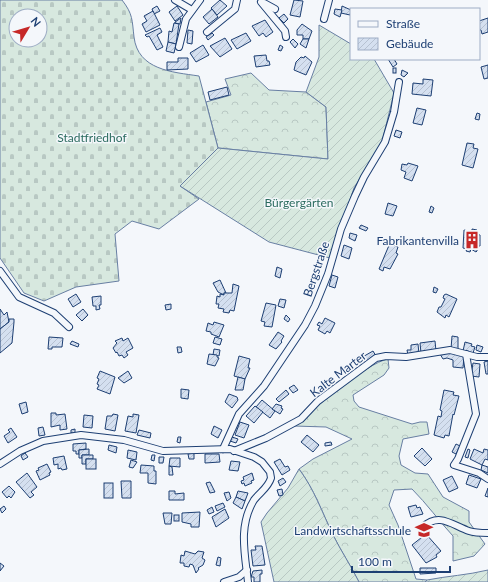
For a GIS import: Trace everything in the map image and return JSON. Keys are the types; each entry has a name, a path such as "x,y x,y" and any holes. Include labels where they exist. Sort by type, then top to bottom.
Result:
{"street":[{"path":"175,0 192,10"},
{"path":"179,47 184,25 192,10 200,0"},
{"path":"207,32 235,9 237,0"},
{"path":"324,19 329,0"},
{"path":"260,1 275,9"},
{"path":"260,1 285,31 286,37"},
{"name":"Bergstraße","path":"229,450 239,414 264,386 305,325 315,306 328,274 341,229 355,196 364,177 385,142 394,112 399,82"},
{"path":"0,271 19,297 54,313 69,327"},
{"name":"Kalte Marter","path":"229,450 266,438 301,418 318,401 376,358 386,356 406,357 450,350 477,357 488,357"},
{"path":"466,354 476,414 454,465 479,473 488,479"},
{"path":"0,464 20,451 44,441 82,435 124,440 163,451 229,450 254,457 262,462 270,472 271,478 269,484 254,501 243,535 248,582"},
{"path":"423,527 428,522 441,518 470,532 488,533"},
{"path":"224,582 239,577 247,570"}],"green space":[{"name":"Stadtfriedhof","path":"0,0 122,0 130,13 137,48 149,63 168,71 199,76 218,148 180,186 199,199 159,229 132,221 115,234 119,281 76,287 44,301 24,293 0,258"},
{"name":"Bürgergärten","path":"319,25 350,43 350,60 375,60 394,93 382,142 354,188 330,258 269,242 180,186 218,148 328,159 326,107 306,92 319,57"},
{"path":"251,73 269,90 306,92 326,107 328,159 218,148 206,102 231,95 225,79"},
{"path":"388,359 389,368 384,375 353,395 354,401 359,407 412,424 427,422 429,434 403,439 399,456 401,465 415,473 428,474 443,497 469,511 469,522 485,544 474,556 453,561 453,536 412,489 394,490 389,505 398,525 416,579 427,580 425,582 359,582 299,469 313,459 352,439 326,427 294,426 354,378 378,362"},
{"path":"299,469 359,582 274,582 261,522 288,488"},
{"path":"488,570 488,582 425,582 427,580"}],"building":[{"path":"220,0 227,6 217,15 211,8"},
{"path":"294,0 303,1 300,17 290,15"},
{"path":"157,6 160,11 154,14 152,9"},
{"path":"177,6 183,15 175,21 169,12"},
{"path":"342,6 350,10 350,15 341,13"},
{"path":"212,9 218,17 209,24 203,17"},
{"path":"335,9 342,10 340,17 334,14"},
{"path":"153,11 160,25 146,32 142,24 147,21 144,16"},
{"path":"284,14 288,19 284,23 279,18"},
{"path":"181,18 180,24 175,23 175,22"},
{"path":"488,18 488,32 482,34 480,30 480,21"},
{"path":"265,20 273,32 266,37 263,33 259,36 252,26"},
{"path":"174,23 179,24 176,44 168,42 169,31 172,32"},
{"path":"302,24 312,31 309,39 303,39 303,35 297,35 297,30"},
{"path":"160,28 162,32 157,35 163,47 157,50 149,36 147,37 145,35"},
{"path":"188,30 193,31 192,44 187,43"},
{"path":"212,33 214,35 208,40 206,37"},
{"path":"246,33 251,41 237,49 231,40"},
{"path":"225,38 232,49 220,57 210,46"},
{"path":"293,39 298,44 295,48 290,42"},
{"path":"303,39 309,39 306,48 300,44"},
{"path":"168,42 176,44 174,53 166,51"},
{"path":"203,45 209,55 196,62 190,53"},
{"path":"280,45 283,47 281,51 278,50"},
{"path":"266,55 267,61 269,61 270,65 256,67 254,56"},
{"path":"305,56 312,62 306,75 294,70 296,62 301,57 304,58"},
{"path":"178,58 188,58 188,69 167,70 167,62 178,62"},
{"path":"389,60 395,60 397,64 393,67"},
{"path":"488,65 488,78 484,79 481,67"},
{"path":"393,68 396,68 396,73 393,73"},
{"path":"402,70 408,73 404,77 401,75"},
{"path":"423,79 433,80 431,96 412,94 413,83 423,84"},
{"path":"227,87 229,95 210,100 208,92"},
{"path":"417,108 426,110 422,125 413,123"},
{"path":"477,113 480,114 479,120 475,119"},
{"path":"396,130 402,132 400,138 394,136"},
{"path":"467,143 474,144 473,148 478,149 473,168 462,165"},
{"path":"408,163 418,166 412,181 404,178 406,172 401,170 402,164 407,165"},
{"path":"388,203 397,206 393,216 385,214"},
{"path":"431,206 434,208 432,213 429,212"},
{"path":"361,225 368,228 366,231 359,228"},
{"name":"Fabrikantenvilla","path":"472,229 477,230 477,234 480,235 480,246 477,246 476,252 471,249 470,252 466,251 467,249 463,248 464,230 472,232"},
{"path":"350,233 357,235 355,241 349,238"},
{"path":"390,243 398,247 396,253 398,254 390,269 384,267 383,271 379,269"},
{"path":"344,245 352,248 349,259 341,256"},
{"path":"277,267 282,269 280,278 275,276"},
{"path":"332,275 338,277 335,288 329,286"},
{"path":"220,280 226,293 224,293 224,295 218,292 213,283"},
{"path":"233,284 239,286 234,311 230,310 229,313 223,312 224,309 218,308 219,304 216,304 217,296 220,297 220,294 224,295 224,293 232,293"},
{"path":"434,287 438,289 436,293 433,292"},
{"path":"76,294 81,302 73,307 68,299"},
{"path":"446,294 457,299 449,317 446,315 445,318 437,312 445,299 443,298 444,295"},
{"path":"101,296 101,305 99,305 100,309 96,310 96,306 93,306 92,297"},
{"path":"280,299 286,300 284,308 278,306"},
{"path":"266,303 276,305 272,327 264,326 265,322 261,321"},
{"path":"171,304 171,309 166,310 165,305"},
{"path":"0,309 4,315 7,312 9,322 0,329"},
{"path":"83,309 88,315 82,321 76,315"},
{"path":"286,315 290,319 288,322 284,319"},
{"path":"325,318 335,323 330,333 327,331 325,334 318,330 320,326 317,325 319,322 322,324"},
{"path":"9,319 14,319 12,343 0,353 0,329 9,322"},
{"path":"214,322 224,325 219,337 206,331 208,323 213,325"},
{"path":"278,332 284,336 281,341 282,342 276,349 269,345"},
{"path":"452,336 458,337 458,350 451,349"},
{"path":"49,337 63,338 62,347 52,347 52,349 48,349"},
{"path":"215,337 222,339 220,345 213,343"},
{"path":"122,338 123,341 128,338 133,348 126,352 128,355 124,358 122,355 119,356 113,348 117,343 115,341"},
{"path":"72,341 79,344 78,347 70,344"},
{"path":"435,341 436,351 421,353 420,343"},
{"path":"465,342 472,344 471,346 475,347 473,353 463,351"},
{"path":"418,344 419,354 408,355 407,350 411,350 411,345"},
{"path":"477,345 483,347 481,352 476,350"},
{"path":"177,347 181,347 182,352 178,353"},
{"path":"214,349 220,350 219,356 213,355"},
{"path":"373,351 376,356 362,365 359,359"},
{"path":"448,352 464,356 463,368 453,367 453,360 447,358 443,359 440,354"},
{"path":"209,354 217,355 219,358 215,366 207,364"},
{"path":"239,356 250,359 248,368 250,368 245,379 234,376"},
{"path":"488,361 488,374 486,374 484,362"},
{"path":"473,363 480,364 479,377 471,376"},
{"path":"100,371 115,377 110,394 97,389 99,379 97,378"},
{"path":"128,371 132,378 124,383 118,378"},
{"path":"238,377 245,379 243,390 235,390"},
{"path":"294,385 298,390 293,393 289,388"},
{"path":"181,389 189,390 188,399 181,398"},
{"path":"286,390 289,394 279,402 276,399"},
{"path":"444,390 454,392 453,395 459,396 454,415 453,414 449,436 445,435 444,438 434,435 438,416 441,417 442,411 440,410"},
{"path":"229,394 237,397 238,400 232,408 225,402"},
{"path":"262,400 275,411 270,418 256,407"},
{"path":"26,402 28,412 22,414 19,404"},
{"path":"276,404 282,406 281,408 283,409 280,414 272,409"},
{"path":"255,406 263,412 254,423 246,416"},
{"path":"51,413 56,413 56,415 65,414 67,429 60,430 60,425 51,427"},
{"path":"113,414 118,415 115,431 105,429 107,416 112,416"},
{"path":"133,414 139,415 136,433 125,431 128,416 133,417"},
{"path":"84,415 93,416 92,428 83,427"},
{"path":"240,422 249,425 244,438 235,435"},
{"path":"214,426 222,430 218,438 211,434"},
{"path":"43,427 45,435 39,436 38,428"},
{"path":"11,428 17,437 8,443 4,436 10,432 8,430"},
{"path":"75,429 75,433 71,433 71,430"},
{"path":"139,430 151,433 150,438 137,435"},
{"path":"307,435 319,445 313,452 301,442"},
{"path":"178,437 181,437 180,443 177,442"},
{"path":"232,437 238,439 236,443 230,441"},
{"path":"331,442 332,445 325,446 325,443"},
{"path":"86,443 86,449 79,450 79,454 76,454 76,451 73,451 73,444"},
{"path":"456,444 460,446 456,454 452,452"},
{"path":"109,445 117,447 116,453 108,450"},
{"path":"422,448 432,459 425,466 414,456"},
{"path":"89,449 89,455 82,455 82,458 79,458 79,450"},
{"path":"468,449 470,450 468,458 465,457"},
{"path":"474,449 483,453 484,449 488,450 488,460 485,459 482,465 470,459"},
{"path":"128,450 137,452 136,460 127,458"},
{"path":"25,453 28,457 23,460 21,456"},
{"path":"194,453 194,459 189,459 188,454"},
{"path":"205,454 219,454 220,462 205,463"},
{"path":"82,455 93,455 93,459 86,459 86,464 82,464"},
{"path":"152,455 155,455 154,461 151,460"},
{"path":"64,456 67,469 58,469 58,464 54,465 53,458"},
{"path":"159,457 164,457 163,463 159,463"},
{"path":"170,458 180,458 180,467 169,466"},
{"path":"86,459 96,459 96,469 86,469"},
{"path":"280,459 285,467 288,466 290,470 282,475 274,462"},
{"path":"131,460 137,462 133,468 129,467"},
{"path":"231,461 240,462 238,471 229,470"},
{"path":"47,464 51,472 49,473 50,475 40,480 36,471 39,470 38,468"},
{"path":"141,465 154,466 154,471 156,471 156,484 148,483 148,473 140,473"},
{"path":"482,465 488,467 488,473 481,470"},
{"path":"169,466 172,467 173,475 169,475"},
{"path":"27,473 37,487 31,492 34,495 30,498 16,482"},
{"path":"252,473 254,480 251,481 252,483 245,486 244,483 242,484 241,481 244,480 243,477"},
{"path":"469,475 481,479 477,488 466,484"},
{"path":"452,476 458,488 449,492 443,480"},
{"path":"283,478 286,482 280,486 278,481"},
{"path":"121,481 131,481 131,498 122,498"},
{"path":"210,482 215,492 210,493 206,483"},
{"path":"104,483 113,483 113,498 104,498"},
{"path":"9,486 15,492 11,498 9,496 7,498 2,492"},
{"path":"488,488 488,497 485,496"},
{"path":"282,489 283,495 279,496 277,490"},
{"path":"169,491 175,491 175,494 184,493 184,500 169,500"},
{"path":"238,491 248,493 245,501 236,497"},
{"path":"229,492 231,498 227,501 224,493"},
{"path":"236,497 245,501 242,509 233,503"},
{"path":"223,503 225,507 217,511 215,506"},
{"path":"416,505 417,508 420,507 423,514 411,517 408,507"},
{"path":"4,506 6,509 2,513 0,509"},
{"path":"212,507 214,512 209,514 207,510"},
{"path":"225,509 229,518 216,527 212,517"},
{"path":"200,512 199,527 191,527 191,524 182,522 182,513"},
{"path":"163,513 172,513 171,524 165,524"},
{"path":"174,515 179,515 179,521 174,521"},
{"path":"426,534 441,551 436,555 437,557 426,563 412,545"},
{"path":"255,546 262,546 265,565 253,566 251,550 256,550"},
{"path":"185,551 195,554 198,551 204,552 202,558 205,560 203,565 198,568 199,569 196,573 193,565 190,564 189,567 184,566 184,563 180,563 181,555 184,556"},
{"path":"218,557 221,558 220,566 216,565"},
{"path":"0,563 4,566 0,571"},
{"path":"420,568 436,568 436,573 420,574"},
{"path":"262,570 262,574 260,574 260,582 254,582 254,577 251,577 253,571"}],"place":[{"name":"Fabrikantenvilla","path":"472,240"},
{"name":"Landwirtschaftsschule","path":"424,530"}]}
